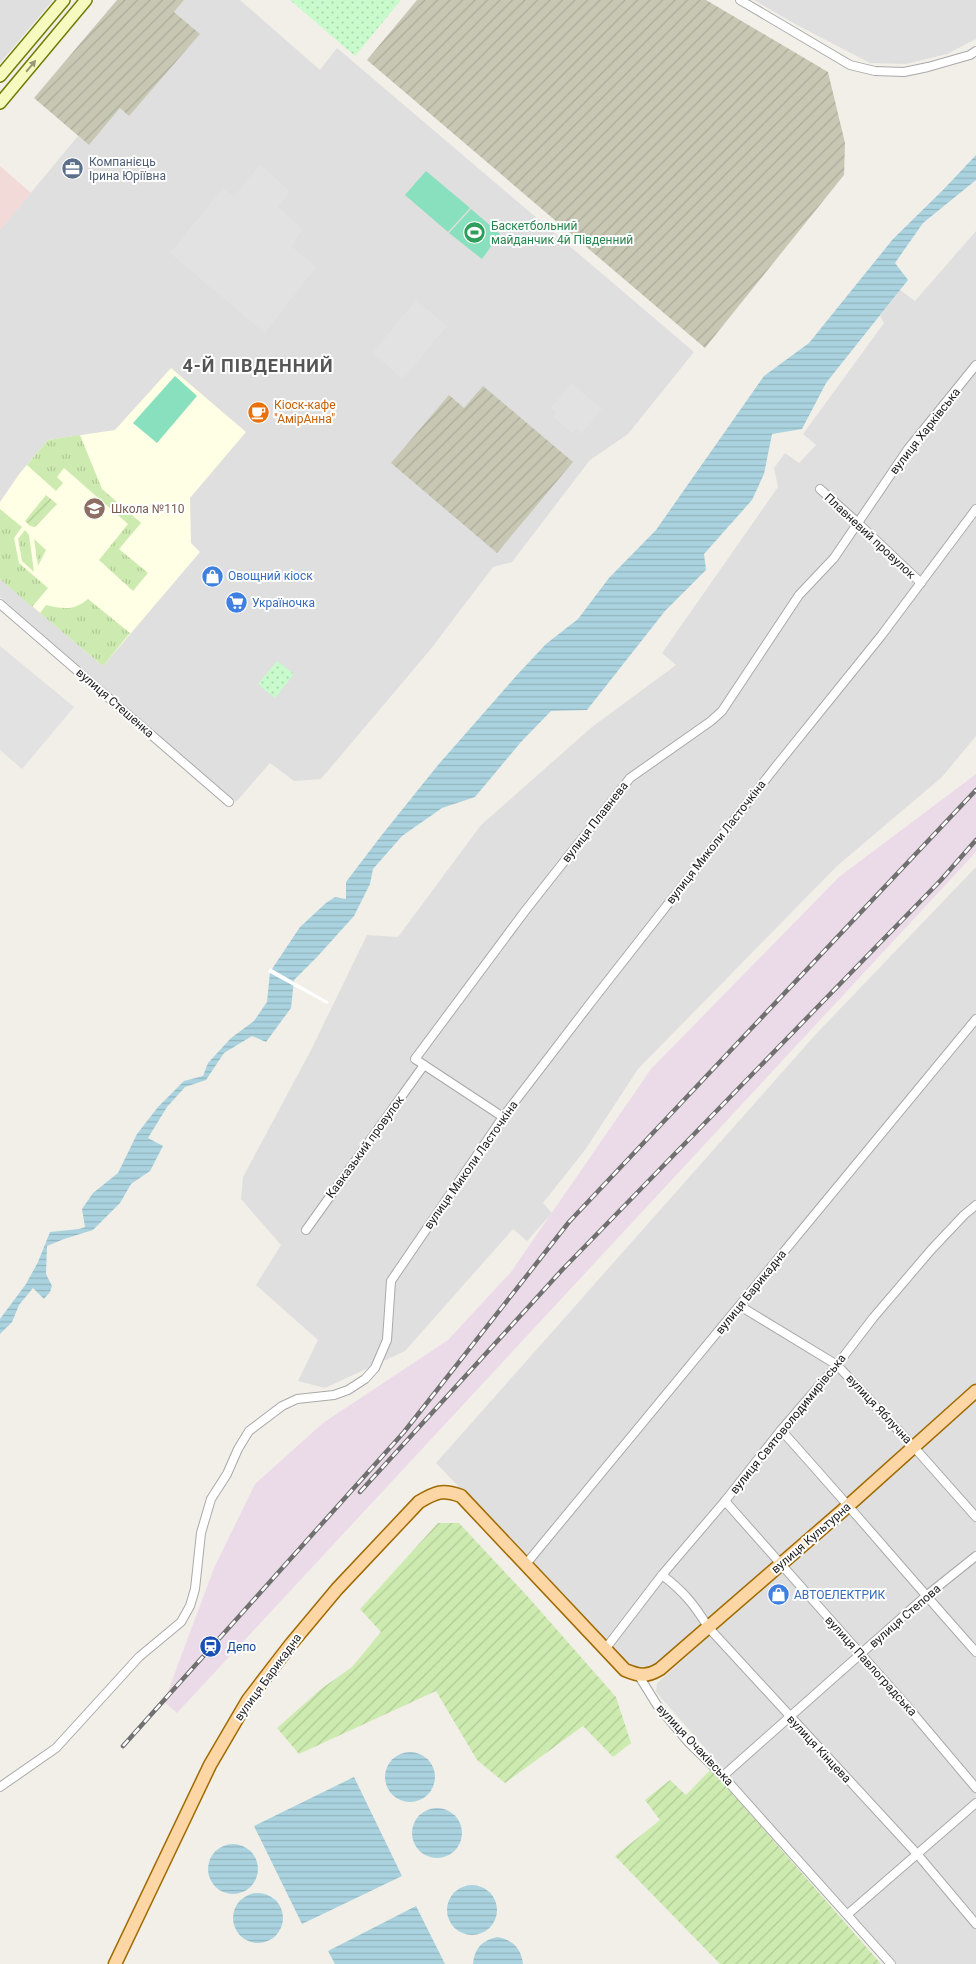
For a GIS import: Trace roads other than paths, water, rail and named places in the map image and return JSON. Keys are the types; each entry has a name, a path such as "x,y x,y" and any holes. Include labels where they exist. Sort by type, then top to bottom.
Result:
{"main road":[{"name":"вулиця Культурна","path":"640,1676 651,1675 660,1669 849,1505 976,1391"},
{"name":"вулиця Барикадна","path":"115,1964 210,1765 248,1700 290,1644 337,1589 419,1502 435,1492 450,1491 462,1496 476,1509"},
{"name":"вулиця Очаківська","path":"476,1509 625,1670 640,1676"}],"street":[{"path":"0,76 64,0"},
{"path":"0,103 86,0"},
{"path":"740,0 850,65 875,71 904,72 956,60 976,52"},
{"name":"вулиця Харківська","path":"858,523 908,449 976,365"},
{"name":"Плавневий провулок","path":"820,489 921,583"},
{"name":"вулиця Миколи Ласточкіна","path":"0,1787 56,1748 140,1657 181,1622 190,1606 195,1589 201,1533 211,1499 227,1474 238,1449 249,1431 282,1406 297,1399 334,1395 348,1390 365,1379 374,1368 387,1340 392,1281 503,1117 592,1000 881,636 976,509"},
{"name":"вулиця Плавнева","path":"424,1064 416,1059 525,911 630,778 718,716 799,595 834,558 858,523"},
{"name":"вулиця Стешенка","path":"0,604 229,802"},
{"name":"вулиця Барикадна","path":"526,1564 976,1019"},
{"path":"424,1064 503,1117"},
{"name":"Кавказький провулок","path":"306,1230 424,1064"},
{"name":"вулиця Святоволодимирівська","path":"606,1648 662,1575 837,1365 873,1318 931,1250 964,1214 976,1205"},
{"name":"вулиця Яблучна","path":"740,1306 837,1365 976,1517"},
{"path":"781,1430 849,1505 976,1652"},
{"name":"вулиця Павлоградська","path":"725,1501 906,1705 976,1788"},
{"name":"вулиця Степова","path":"723,1776 926,1596 976,1556"},
{"name":"вулиця Кінцева","path":"662,1575 693,1603 708,1627 918,1855 976,1924"},
{"name":"вулиця Очаківська","path":"640,1676 656,1705 689,1743 723,1776 891,1964"},
{"path":"848,1914 976,1803"}],"water":[{"path":"976,155 976,180 923,223 895,263 908,280 826,383 802,429 772,434 764,474 752,500 704,554 706,570 665,611 587,710 551,711 521,742 475,797 442,808 402,836 373,869 370,884 354,916 294,980 291,1008 266,1042 252,1036 224,1053 206,1080 185,1087 167,1107 148,1138 163,1146 150,1171 131,1184 120,1203 93,1230 47,1246 46,1274 52,1286 50,1292 44,1299 33,1288 19,1305 12,1322 0,1334 0,1319 26,1284 38,1262 50,1232 85,1227 82,1209 93,1193 118,1173 137,1134 158,1107 184,1081 203,1076 208,1063 231,1038 254,1021 267,1002 270,972 300,927 335,897 346,899 346,882 381,836 438,765 517,675 546,644 578,619 609,578 656,530 764,376 809,343 893,239"},
{"path":"410,1752 424,1756 431,1763 435,1777 431,1791 424,1798 410,1802 396,1798 389,1791 385,1777 389,1763 396,1756"},
{"path":"354,1777 402,1876 302,1924 254,1826"},
{"path":"437,1808 451,1812 458,1819 462,1833 458,1847 451,1854 437,1858 423,1854 416,1847 412,1833 416,1819 423,1812"},
{"path":"233,1844 247,1848 254,1855 258,1869 254,1883 247,1890 233,1894 219,1890 212,1883 208,1869 212,1855 219,1848"},
{"path":"472,1885 486,1889 493,1896 497,1910 493,1924 486,1931 472,1935 458,1931 451,1924 447,1910 451,1896 458,1889"},
{"path":"258,1893 267,1895 278,1904 283,1918 281,1927 272,1938 258,1943 249,1941 238,1932 233,1918 235,1909 244,1898"},
{"path":"416,1906 445,1964 335,1964 328,1951"},
{"path":"497,1937 508,1940 518,1949 523,1964 473,1964 475,1954 480,1946 487,1940"}],"railway":[{"path":"123,1746 404,1432 569,1222 976,790"},
{"path":"360,1492 562,1270 941,880 976,840"}],"place":[{"name":"Компанієць Ірина Юріївна","path":"73,169"},
{"name":"Баскетбольний майданчик 4й Південний","path":"475,233"},
{"name":"Кіоск-кафе \"АмірАнна\"","path":"258,412"},
{"name":"Школа №110","path":"95,509"},
{"name":"Овощний кіоск","path":"212,576"},
{"name":"Україночка","path":"236,603"},
{"name":"АВТОЕЛЕКТРИК","path":"778,1595"},
{"name":"Депо","path":"211,1647"}],"district":[{"name":"4-Й ПІВДЕННИЙ","path":"258,366"}]}
